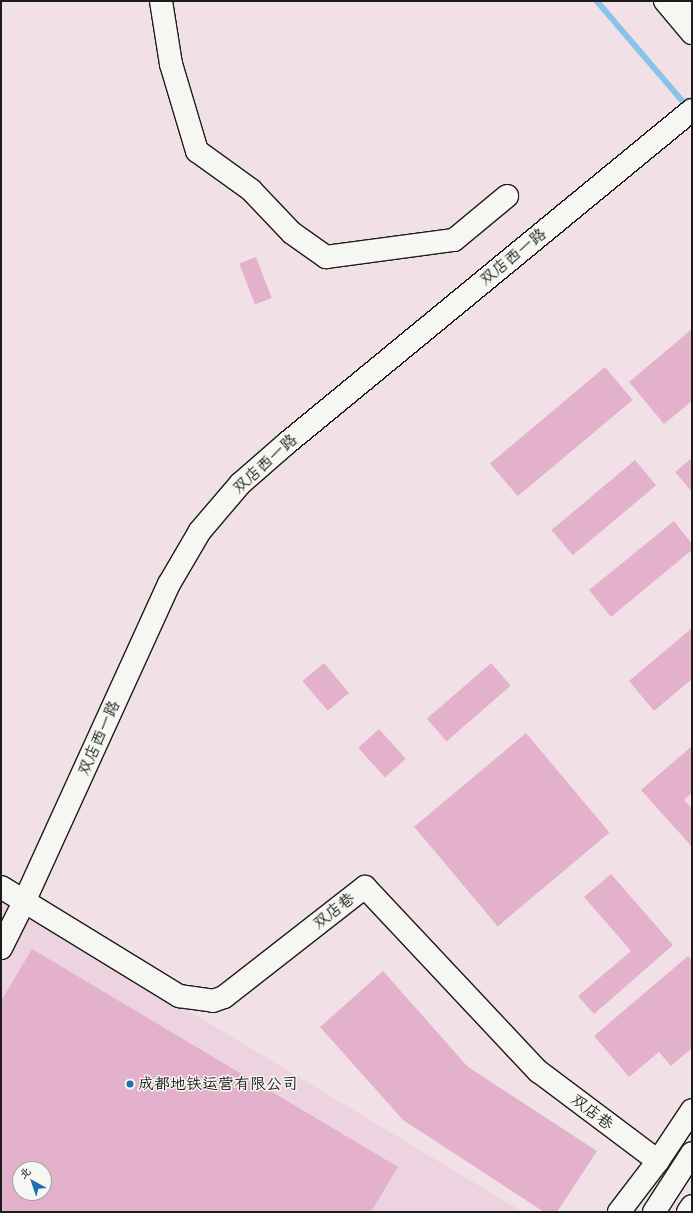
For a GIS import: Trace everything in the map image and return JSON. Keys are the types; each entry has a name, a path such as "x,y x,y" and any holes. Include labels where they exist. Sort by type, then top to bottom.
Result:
{"street":[{"path":"161,1 171,64 198,152 251,190 292,233 326,257 454,240 507,196"},
{"path":"665,1 692,33"},
{"path":"687,1 692,7"},
{"name":"双店西一路","path":"1,948 24,902 169,584 205,525 240,484 287,443 684,117"},
{"name":"双店巷","path":"1,887 179,996 213,1001 224,997 365,887 538,1071 658,1161"},
{"path":"619,1212 658,1161 692,1110"},
{"path":"654,1212 692,1153"},
{"path":"688,1212 692,1206"}],"shaded area":[{"name":"成都地铁运营有限公司","path":"1,898 523,1212 1,1212"}],"building":[{"path":"256,257 272,298 255,305 239,263"},
{"path":"692,329 692,401 664,424 629,382"},
{"path":"605,367 633,400 518,496 490,463"},
{"path":"692,458 692,492 675,472"},
{"path":"635,460 656,485 573,555 552,530"},
{"path":"674,521 692,544 692,550 611,617 589,590"},
{"path":"692,628 692,679 654,711 629,681"},
{"path":"324,663 349,693 328,711 303,681"},
{"path":"491,663 511,686 447,741 427,719"},
{"path":"379,729 406,759 385,777 358,748"},
{"path":"526,733 610,833 498,926 414,827"},
{"path":"692,746 692,793 684,800 692,809 692,847 641,790"},
{"path":"611,874 673,945 594,1014 578,996 631,951 584,897"},
{"name":"成都地铁运营有限公司","path":"32,949 398,1167 371,1212 1,1212 1,1001"},
{"path":"688,956 692,960 692,1048 671,1066 659,1052 629,1077 594,1036"},
{"path":"383,971 468,1067 597,1151 557,1212 544,1212 403,1120 320,1027"}],"waterway":[{"path":"597,1 688,107"}],"place":[{"name":"成都地铁运营有限公司","path":"130,1084"}]}
